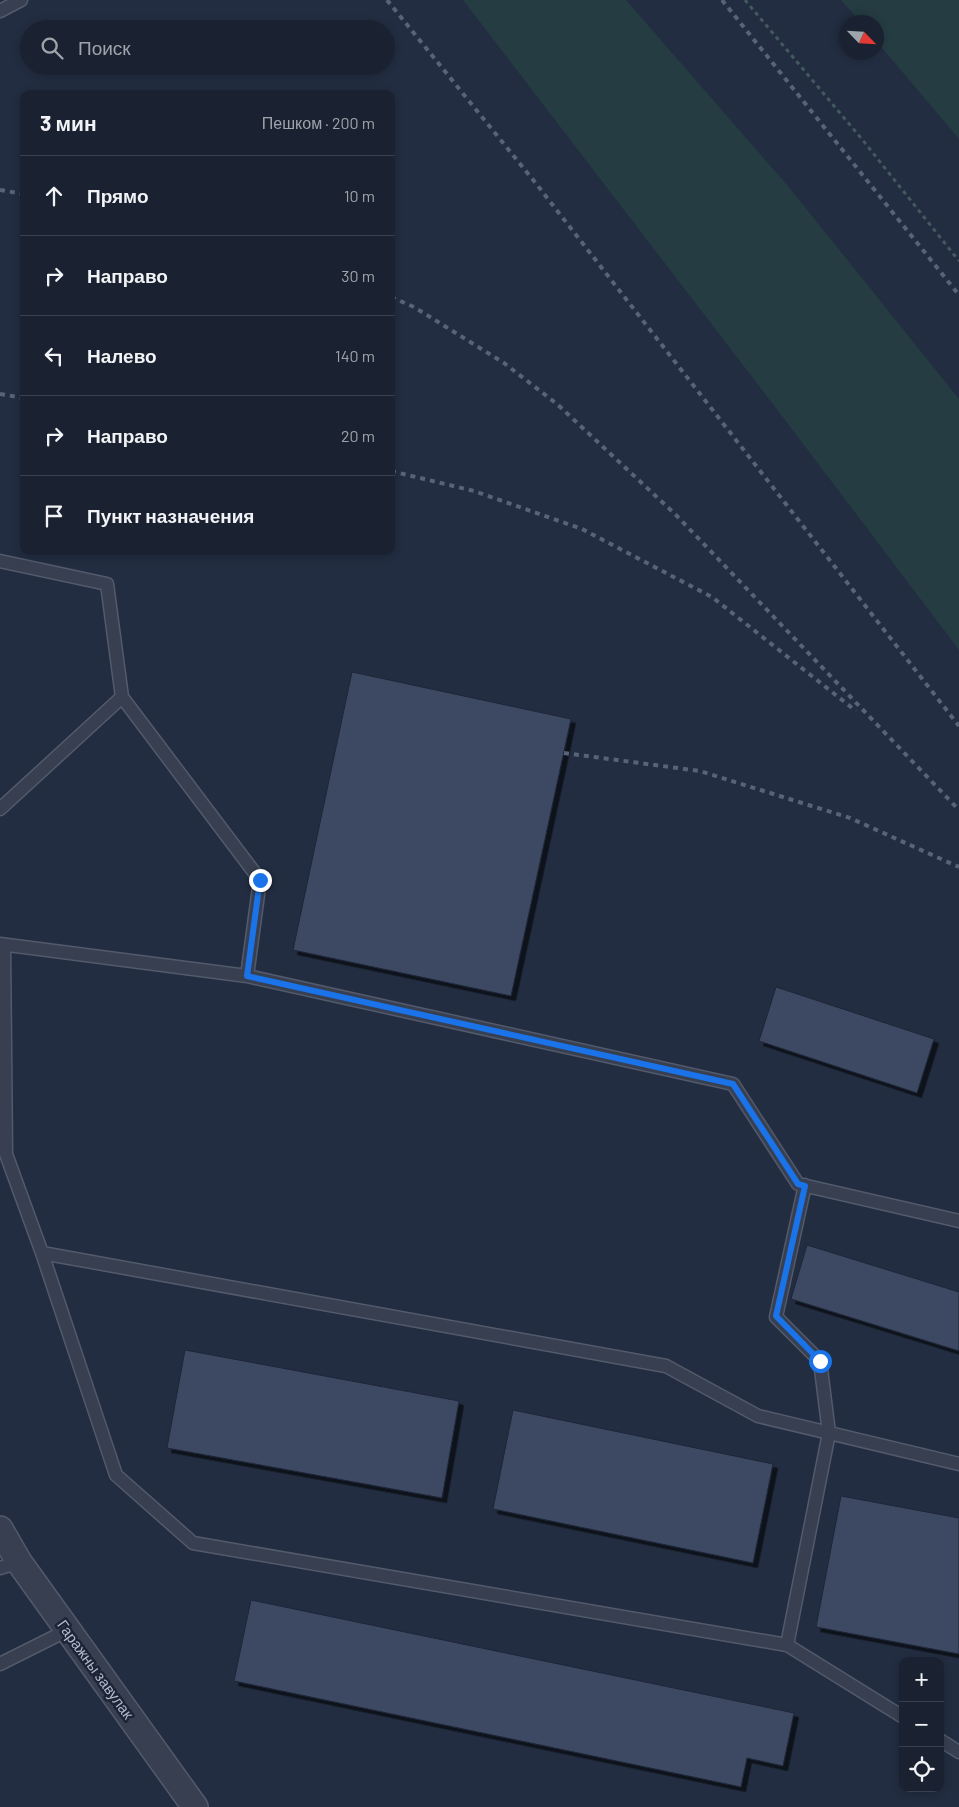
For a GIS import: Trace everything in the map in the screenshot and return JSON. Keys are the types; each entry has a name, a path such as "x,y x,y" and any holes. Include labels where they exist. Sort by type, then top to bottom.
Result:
{"street":[{"name":"Гаражны завулак","path":"0,1529 9,1565 68,1630 195,1807"}],"lane":[{"path":"0,11 21,0"},
{"path":"0,561 107,584 122,697 260,880 247,976"},
{"path":"0,809 122,697"},
{"path":"899,1714 787,1644 193,1543 116,1475 42,1253 6,1154 2,945 247,976 733,1084 798,1184 959,1221"},
{"path":"787,1644 829,1433 820,1361 776,1316 805,1186"},
{"path":"42,1253 666,1366 758,1416 959,1464"},
{"path":"0,1664 68,1630"},
{"path":"944,1743 959,1752"}],"path":[{"path":"745,0 861,138 959,261"}],"green space":[{"path":"463,0 626,0 788,186 959,399 959,650 785,420"},
{"path":"841,0 959,0 959,139 884,50 884,15 854,15"}],"building":[{"path":"352,672 571,719 511,996 293,950"},
{"path":"776,987 934,1039 917,1093 759,1041"},
{"path":"807,1245 959,1292 959,1351 791,1299"},
{"path":"185,1350 459,1401 442,1498 167,1448"},
{"path":"513,1410 773,1464 753,1563 493,1509"},
{"path":"841,1496 959,1518 959,1654 816,1627"},
{"path":"251,1600 794,1713 783,1766 747,1758 741,1787 234,1681"}],"railway":[{"path":"387,0 534,181 959,726"},
{"path":"722,0 959,295"},
{"path":"0,190 20,193"},
{"path":"395,299 414,307 504,363 557,404 675,514 959,810"},
{"path":"0,394 20,397"},
{"path":"395,472 474,491 582,529 712,597 856,711"},
{"path":"564,753 700,771 850,818 959,867"}],"route":[{"path":"260,880 247,976 733,1084 798,1184 805,1186 776,1316 820,1361"}]}
